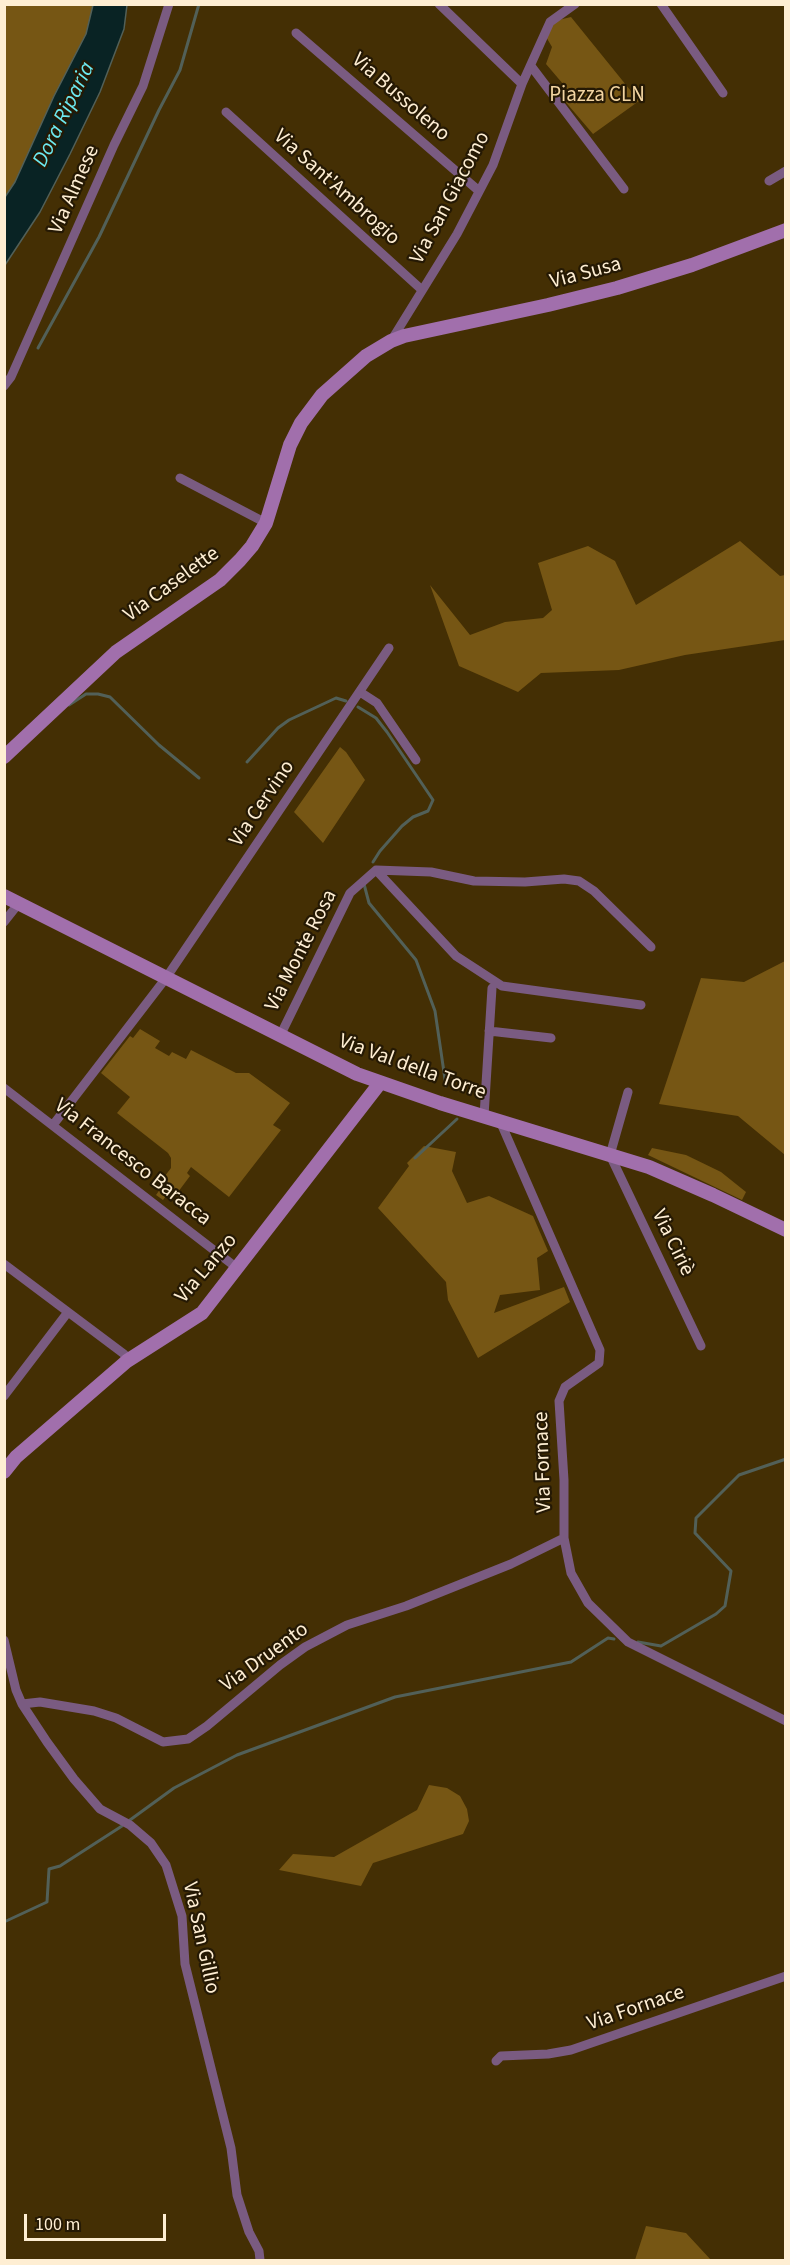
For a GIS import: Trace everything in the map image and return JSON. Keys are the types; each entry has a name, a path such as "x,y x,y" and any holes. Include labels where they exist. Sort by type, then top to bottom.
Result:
{"street":[{"name":"Via Almese","path":"4,386 11,377 114,145 143,86 169,4"},
{"path":"438,4 522,84"},
{"name":"Via San Giacomo","path":"391,341 457,234 493,165 522,84 550,22 574,4"},
{"path":"661,4 723,93"},
{"name":"Via Bussoleno","path":"296,33 479,191"},
{"path":"531,66 624,189"},
{"name":"Via Sant'Ambrogio","path":"226,112 422,290"},
{"path":"769,181 786,171"},
{"name":"Via Susa","path":"391,341 425,331 617,288 692,265 786,230"},
{"name":"Via Caselette","path":"4,757 117,652 229,571 252,546 266,523 290,445 308,410 352,367 391,341"},
{"path":"180,478 266,523"},
{"name":"Via Cervino","path":"52,1125 166,978 388,648"},
{"path":"360,692 377,703 416,760"},
{"path":"376,870 431,872 474,881 525,882 564,879 579,881 594,891 651,947"},
{"path":"376,870 456,956 502,986 640,1005"},
{"name":"Via Monte Rosa","path":"280,1036 350,893 376,870"},
{"name":"Via Val della Torre","path":"4,896 357,1074 649,1167 786,1230"},
{"path":"4,922 19,903"},
{"path":"484,1116 492,988"},
{"path":"489,1031 551,1038"},
{"name":"Via Lanzo","path":"6,1464 127,1361 198,1316 380,1083"},
{"name":"Via Francesco Baracca","path":"4,1088 237,1268"},
{"path":"610,1155 628,1092"},
{"name":"Via Fornace","path":"500,1121 600,1350 599,1363 565,1388 558,1401 564,1480 564,1538 571,1573 588,1603 628,1642 786,1721"},
{"name":"Via Ciriè","path":"610,1155 701,1346"},
{"path":"4,1278 8,1267 124,1354 127,1361"},
{"path":"4,1396 68,1312"},
{"name":"Via Druento","path":"22,1704 40,1702 94,1711 116,1718 164,1742 188,1739 305,1647 347,1625 406,1606 510,1564 564,1538"},
{"name":"Via San Gillio","path":"4,1640 12,1677 22,1704 74,1779 100,1809 130,1825 151,1843 166,1865 182,1916 185,1964 231,2148 237,2195 249,2232 259,2251 260,2260"},
{"name":"Via Fornace","path":"496,2061 501,2056 548,2054 571,2050 786,1976"}],"green space":[{"path":"5,5 93,5 86,34 54,96 15,182 5,197"},
{"name":"Piazza CLN","path":"571,17 639,101 593,134 563,99 569,91 546,64 552,47 545,35 550,22"},
{"path":"740,541 780,576 785,575 785,640 685,655 619,670 541,673 518,692 459,666 430,585 470,635 505,622 543,618 552,610 538,563 588,546 615,561 636,605"},
{"path":"340,747 365,780 323,843 294,812"},
{"path":"785,961 785,1155 738,1116 659,1104 701,978 744,982"},
{"path":"140,1029 160,1041 155,1048 169,1056 172,1052 186,1059 191,1050 236,1073 249,1073 290,1103 273,1125 281,1130 229,1197 191,1167 187,1173 190,1176 175,1196 169,1192 163,1200 156,1195 161,1188 158,1185 171,1168 171,1158 168,1153 117,1113 130,1097 101,1073 130,1036 133,1038"},
{"path":"424,1146 456,1152 452,1171 467,1203 489,1196 533,1216 548,1251 537,1258 540,1290 500,1295 494,1313 564,1287 570,1302 478,1358 448,1300 446,1282 378,1208 409,1166 407,1163"},
{"path":"652,1148 686,1155 721,1172 746,1192 742,1200 648,1155"},
{"path":"429,1785 447,1788 460,1796 467,1809 469,1821 463,1834 373,1863 361,1886 279,1870 293,1854 334,1857 417,1810"},
{"path":"646,2226 686,2233 711,2260 635,2260"}],"water":[{"name":"Dora Riparia","path":"93,5 127,5 124,29 100,92 70,154 40,212 5,265 5,197 15,182 54,96 86,34"}],"waterway":[{"path":"38,348 99,237 180,70 199,4"},
{"path":"69,705 86,694 110,697 159,745 199,778"},
{"path":"247,762 278,728 289,720 336,698 346,701"},
{"path":"358,707 376,718 433,800 428,811 413,817 402,826 373,862"},
{"path":"364,884 369,903 416,960 435,1011 446,1086"},
{"path":"415,1158 457,1119"},
{"path":"638,1642 661,1646 716,1614 725,1606 731,1571 695,1533 696,1518 739,1475 786,1459"},
{"path":"130,1820 174,1788 237,1755 395,1697 571,1662 608,1638 614,1639"},
{"path":"4,1922 47,1902 49,1869 60,1866 122,1826"}]}
